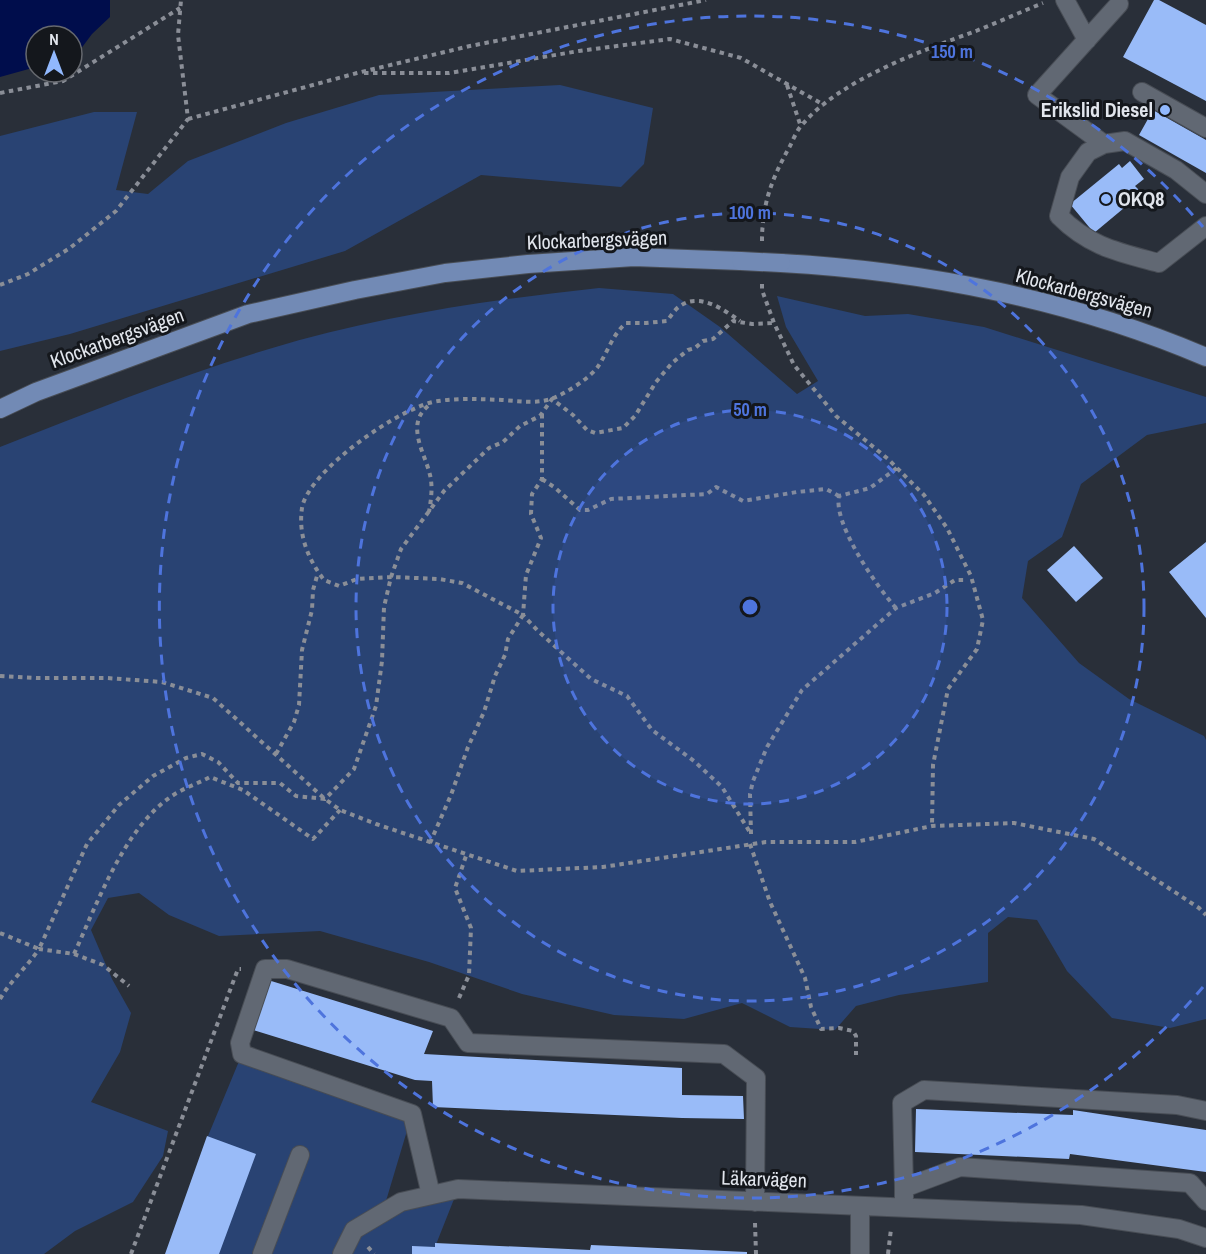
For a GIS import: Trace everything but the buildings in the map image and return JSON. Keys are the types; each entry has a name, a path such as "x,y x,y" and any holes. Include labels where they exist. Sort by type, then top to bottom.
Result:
{"main road":[{"name":"Klockarbergsvägen","path":"0,409 36,392 248,314 446,273 528,264 634,257 819,265 920,278 1031,299 1156,336 1206,357"}],"street":[{"path":"1065,0 1087,40"},
{"path":"1104,144 1037,94 1119,4"},
{"path":"1142,92 1206,128"},
{"path":"1206,194 1176,170 1125,141 1104,144 1088,152 1070,177 1059,216 1074,231 1102,247 1159,263 1206,226"},
{"path":"431,1195 412,1114 242,1054 240,1043 265,969 287,969 451,1018 468,1043 724,1054 756,1078 755,1202"},
{"path":"904,1208 903,1103 924,1090 1177,1105 1206,1111"},
{"path":"262,1254 300,1155"},
{"path":"904,1188 960,1167 1190,1183 1206,1202"},
{"name":"Läkarvägen","path":"342,1254 354,1230 401,1202 458,1189 1081,1215 1179,1229 1206,1238"},
{"path":"860,1206 860,1254"}],"path":[{"path":"181,0 178,35 188,119"},
{"path":"0,285 28,274 70,248 116,211 188,119 470,46 706,0"},
{"path":"762,248 762,216 774,173 801,127 824,105 859,81 916,52 1053,0"},
{"path":"0,93 63,81 180,8"},
{"path":"357,74 449,74 579,51 670,39 741,58 824,105"},
{"path":"786,84 801,127"},
{"path":"762,280 762,290 774,323 794,365 836,416 897,468 924,495 947,528 971,576 983,620 977,649 948,688 933,765 932,826"},
{"path":"743,323 706,302 691,301 680,306 667,321 626,323 618,329 597,368 585,379 552,399 532,403 473,399 431,403 403,413 363,439 311,488 302,506 302,531 307,554 324,580 339,586 357,579 391,577 440,579 462,583 523,615 591,679 627,696 652,730 722,787 751,834 750,794 753,781 767,747 802,690 896,608 935,593 955,580 967,580"},
{"path":"552,399 573,415 587,430 595,433 623,428 635,416 656,382 672,363 688,350 695,348 703,341 713,339 733,321 752,324 774,323"},
{"path":"325,799 354,769 376,706 382,661 384,607 401,549 444,491 489,448 503,442 520,426 540,416 552,399"},
{"path":"429,513 432,494 430,475 417,438 423,410 431,403"},
{"path":"430,843 484,712 495,676 505,655 508,639 523,615 526,575 541,538 531,514 532,494 542,479 542,412"},
{"path":"542,479 580,510 588,510 611,499 707,494 716,487 743,501 826,489 839,496 870,488 897,468"},
{"path":"839,496 838,511 844,530 883,594 896,608"},
{"path":"276,754 294,722 298,705 302,650 312,610 313,590 317,576"},
{"path":"0,676 107,678 162,682 213,698 340,810 466,856 517,871 603,867 766,842 855,842 932,826 1014,823 1094,839 1199,908 1206,915"},
{"path":"0,999 9,984 39,949 87,844 119,805 153,776 186,758 202,754 218,762 237,783 280,783 296,796 325,799"},
{"path":"74,954 121,852 146,821 169,798 210,777 243,790 313,839 340,810"},
{"path":"750,844 770,902 801,969 811,1007 821,1029 839,1028 853,1031 856,1036 856,1055"},
{"path":"451,1018 469,975 471,928 455,888 466,856"},
{"path":"0,933 39,949 74,954 103,965 129,986"},
{"path":"131,1254 238,969 265,969"},
{"path":"755,1202 756,1254"}],"shaded area":[{"path":"0,0 110,0 110,17 84,45 84,24 24,24 24,70 0,77"},
{"path":"560,85 653,108 644,164 621,187 481,175 345,251 70,334 0,351 0,136 94,112 137,112 116,190 148,194 188,161 286,123 379,95"},
{"path":"599,288 673,294 720,327 797,394 818,381 786,327 777,296 865,316 908,314 984,327 1206,397 1206,423 1147,435 1081,484 1062,537 1028,561 1022,598 1079,663 1129,699 1204,736 1206,740 1206,1019 1170,1028 1112,1018 1067,971 1037,920 1008,917 988,933 988,982 899,995 856,1006 835,1030 790,1027 742,1003 684,1019 614,1015 522,994 429,962 320,931 219,936 169,915 139,893 108,898 91,930 112,979 131,1013 120,1052 91,1102 168,1131 163,1156 133,1202 75,1231 44,1254 0,1254 0,447 167,383 310,337 433,311"},
{"path":"242,1054 412,1114 383,1211 458,1189 435,1247 412,1254 215,1254 208,1136"}],"place":[{"name":"Erikslid Diesel","path":"1165,110"},
{"name":"OKQ8","path":"1106,199"}]}
